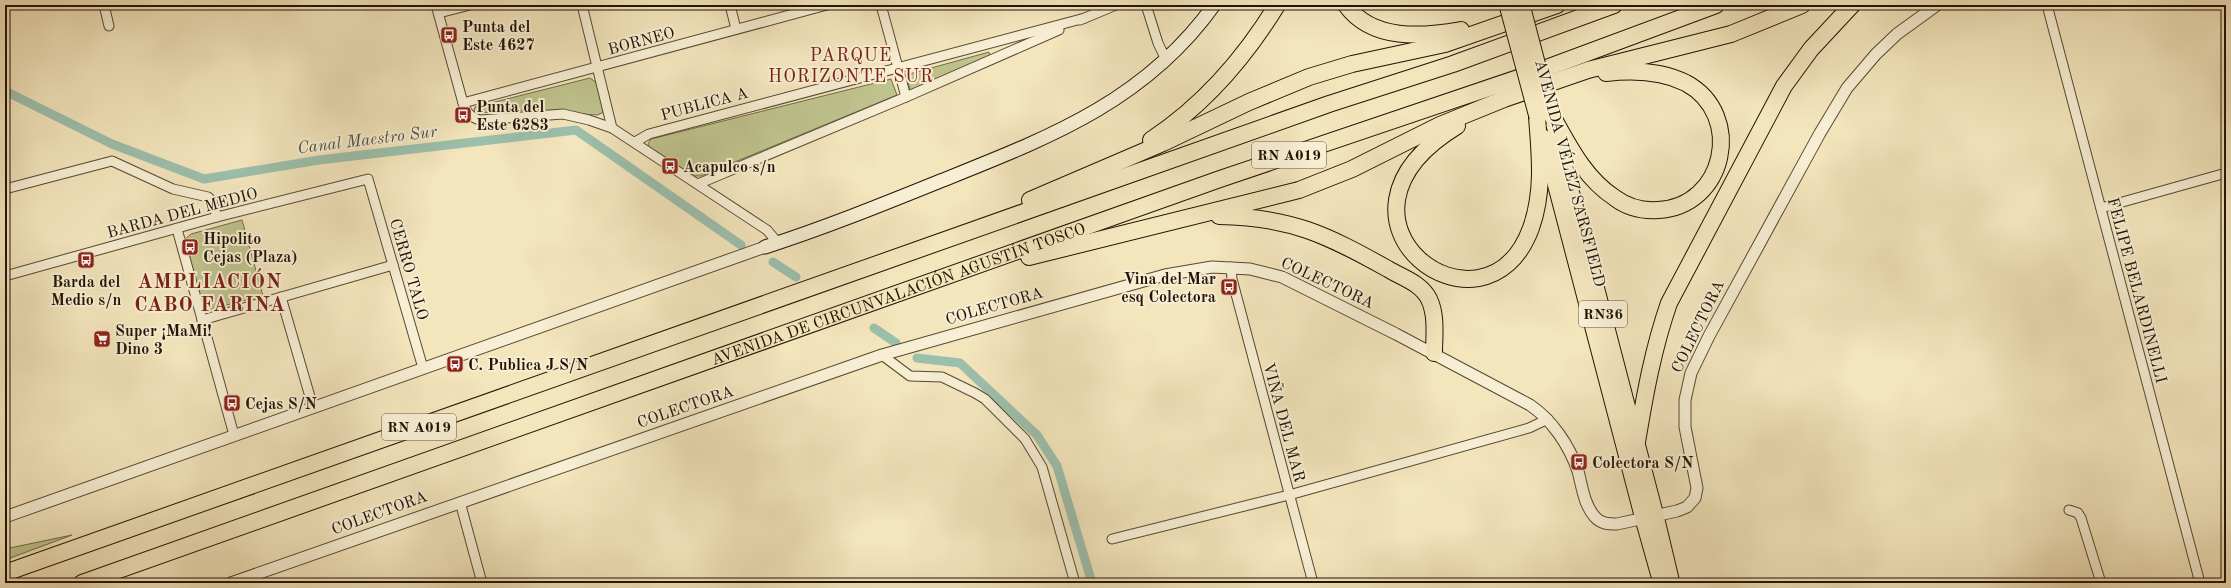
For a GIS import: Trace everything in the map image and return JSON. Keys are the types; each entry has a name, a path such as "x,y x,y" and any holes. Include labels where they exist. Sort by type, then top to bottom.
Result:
{"highway":[{"path":"1111,166 1156,137 1197,105 1238,62 1277,5"},
{"path":"1346,5 1367,24 1393,33 1409,35 1447,33 1557,5"},
{"name":"AVENIDA VÉLEZ SARSFIELD","path":"1507,5 1544,115 1636,442 1661,583"},
{"path":"891,260 1111,166 1309,76 1352,64 1445,44 1519,14 1548,5"},
{"name":"AVENIDA DE CIRCUNVALACIÓN AGUSTÍN TOSCO","path":"5,573 1322,107 1502,47 1614,5"},
{"name":"AVENIDA DE CIRCUNVALACIÓN AGUSTÍN TOSCO","path":"82,583 956,274 1220,179 1533,73 1716,5"},
{"path":"956,274 1041,255 1182,218 1239,206 1299,190 1352,169 1458,117 1536,88 1588,70 1713,40 1758,25 1802,5"},
{"path":"1636,442 1647,379 1656,339 1669,303 1784,86 1811,49 1852,5"},
{"name":"AVENIDA VÉLEZ SARSFIELD","path":"1519,14 1544,115 1650,518 1672,583"},
{"path":"1615,72 1649,73 1678,80 1698,92 1712,110 1721,136 1720,155 1709,183 1703,190 1686,203 1666,210 1634,208 1615,199 1590,176 1544,115 1539,194 1531,229 1520,249 1498,269 1472,279 1440,274 1422,263 1409,249 1398,224 1398,196 1400,187 1409,170 1424,151 1444,134 1475,116 1536,88 1588,76 1615,72"},
{"path":"1182,218 1226,216 1268,220 1305,229 1351,249 1417,285 1429,299 1435,318 1434,354"},
{"path":"97,583 133,565"}],"main road":[{"path":"765,247 893,200 1068,128 1102,108 1166,60 1190,36 1214,5"}],"street":[{"path":"104,5 109,26"},
{"path":"470,5 438,9 463,103 467,113 473,118 480,120 563,114 589,120 612,128 767,230 778,243"},
{"path":"582,5 612,128"},
{"path":"730,5 736,29"},
{"name":"BORNEO","path":"463,103 827,5"},
{"path":"881,5 906,98"},
{"name":"PUBLICA A","path":"698,184 906,98 1116,5"},
{"path":"1146,5 1158,44 1166,60"},
{"name":"COLECTORA","path":"231,583 882,355 1165,275 1198,268 1250,269 1282,277 1514,395 1548,419 1571,454 1586,502 1594,516 1608,524 1650,518 1687,506 1695,498 1696,479 1684,414 1684,400 1691,373 1709,336 1820,133 1847,88 1876,54 1897,34 1936,5"},
{"name":"FELIPE BELARDINELLI","path":"2047,5 2200,583"},
{"name":"PUBLICA A","path":"635,142 649,134 1085,18"},
{"path":"998,41 1002,55"},
{"path":"5,189 112,161 173,189 208,197 212,201 217,217"},
{"path":"2101,208 2226,173"},
{"name":"BARDA DEL MEDIO","path":"5,276 217,217 368,179"},
{"name":"CERRO TALO","path":"368,179 424,368"},
{"path":"177,229 234,435"},
{"path":"5,517 765,247"},
{"path":"202,320 393,265"},
{"name":"VIÑA DEL MAR","path":"1231,268 1232,279 1313,583"},
{"path":"281,298 313,407"},
{"path":"882,355 910,376 942,377 975,393 985,399 1025,439 1042,467 1076,583"},
{"path":"1112,539 1289,495 1529,428 1548,419"},
{"path":"460,502 482,583"},
{"path":"2069,510 2078,513 2082,518 2101,583"}],"green space":[{"path":"989,52 990,57 910,90 906,75"},
{"path":"590,78 597,83 604,109 602,113 597,115 527,110 476,113 474,110 475,107"},
{"path":"891,79 897,95 701,176 693,176 650,149 648,144 651,139"},
{"path":"242,220 263,296 206,310 202,307 184,240 191,234"},
{"path":"72,535 5,560 5,549"}],"waterway":[{"name":"Canal Maestro Sur","path":"5,91 112,144 204,179 319,160 576,130 741,245"},
{"name":"Canal Maestro Sur","path":"773,262 796,277"},
{"name":"Canal Maestro Sur","path":"874,328 896,343"},
{"name":"Canal Maestro Sur","path":"917,358 960,363 1037,435 1057,466 1092,583"}],"place":[{"name":"Punta del Este 4627","path":"449,35"},
{"name":"Punta del Este 6283","path":"463,115"},
{"name":"Acapulco s/n","path":"670,166"},
{"name":"Hipolito Cejas (Plaza)","path":"190,247"},
{"name":"Barda del Medio s/n","path":"86,260"},
{"name":"Vina del Mar esq Colectora","path":"1229,287"},
{"name":"Super ¡MaMi! Dino 3","path":"102,339"},
{"name":"C. Publica J S/N","path":"455,364"},
{"name":"Cejas S/N","path":"232,403"},
{"name":"Colectora S/N","path":"1579,462"}],"district":[{"name":"PARQUE HORIZONTE SUR","path":"851,65"},
{"name":"AMPLIACIÓN CABO FARINA","path":"210,292"}]}
